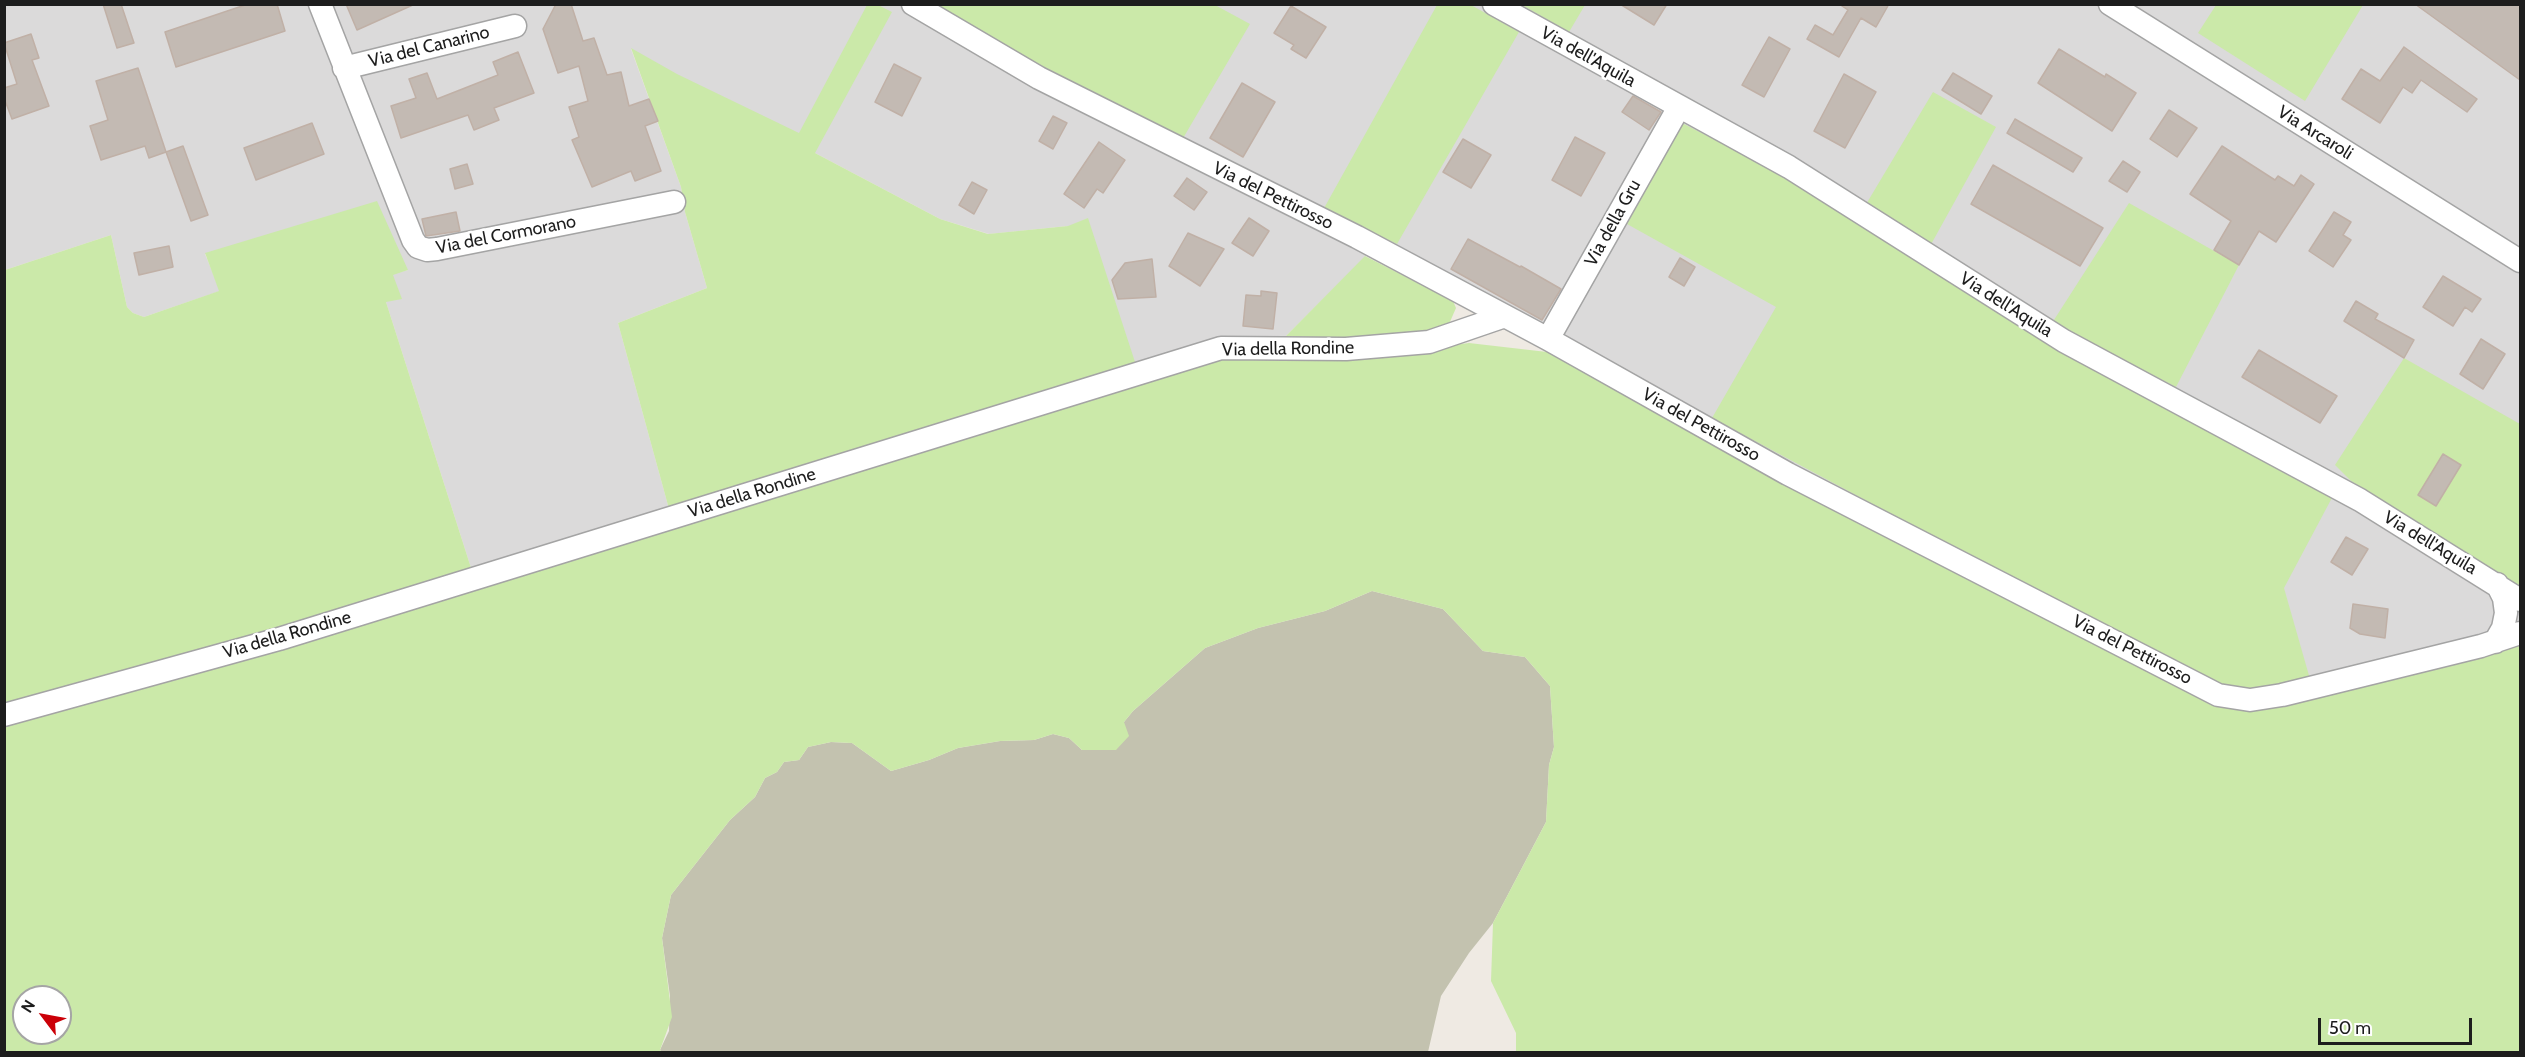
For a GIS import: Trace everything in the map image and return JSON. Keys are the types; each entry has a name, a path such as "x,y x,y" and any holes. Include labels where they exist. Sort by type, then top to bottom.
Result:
{"street":[{"name":"Via del Cormorano","path":"320,4 413,240 418,247 427,250 437,249 674,202"},
{"name":"Via del Pettirosso","path":"913,4 1040,78 1357,237 1548,339 1788,474 2218,695 2250,700 2282,695 2495,642 2520,633"},
{"name":"Via dell'Aquila","path":"1494,4 1789,167 2064,341 2360,500 2520,600"},
{"name":"Via Arcaroli","path":"2110,4 2520,261"},
{"name":"Via del Canarino","path":"344,68 515,26"},
{"name":"Via della Gru","path":"1548,339 1679,107"},
{"name":"Via della Rondine","path":"4,715 279,639 1221,348 1346,349 1428,342 1505,316"},
{"path":"2495,642 2503,628 2506,613 2504,598 2497,584"}],"shaded area":[{"path":"4,5 2520,5 2520,641 2315,695 1703,434 1366,256 1286,336 1249,336 1216,340 1136,365 1068,226 989,234 940,219 815,153 631,49 681,187 685,212 707,288 618,323 669,509 472,571 386,302 393,274 408,270 205,254 220,291 144,317 133,313 127,307 111,235 5,270"},
{"path":"1372,591 1443,609 1483,651 1525,657 1550,686 1554,747 1549,765 1546,822 1493,923 1469,953 1441,996 1428,1052 662,1052 660,1050 669,1031 670,996 662,938 671,895 730,820 755,797 765,778 777,772 784,762 799,760 808,747 831,742 852,743 891,771 929,760 958,748 1000,741 1034,740 1053,734 1069,738 1082,750 1124,722 1133,711 1205,648 1258,628 1325,611"}],"green space":[{"path":"867,5 878,5 892,12 815,153 940,219 988,234 1068,226 1088,218 1136,365 669,509 618,323 707,288 685,212 681,187 631,48 677,74 799,133"},
{"path":"932,5 1215,5 1250,24 1182,140 965,25"},
{"path":"1437,5 1471,5 1519,32 1397,244 1323,210"},
{"path":"1522,5 1585,5 1569,32"},
{"path":"2216,5 2363,5 2305,101 2198,33"},
{"path":"1933,92 1996,127 1929,248 1865,206"},
{"path":"1682,123 1786,176 2334,494 2284,588 2310,679 2261,690 2220,687 1922,534 1880,508 1712,418 1776,307 1627,224"},
{"path":"377,201 408,270 393,275 402,299 386,302 472,571 5,706 5,270 111,235 127,307 133,313 144,317 219,291 205,253"},
{"path":"2129,203 2239,265 2176,387 2052,323"},
{"path":"1365,256 1453,301 1456,308 1449,324 1436,333 1345,340 1286,336"},
{"path":"1469,343 1547,352 2210,698 2520,641 2520,1052 1516,1052 1516,1033 1491,981 1493,923 1546,822 1549,765 1554,747 1550,686 1525,657 1483,651 1443,609 1372,591 1325,611 1258,628 1205,648 1133,711 1124,722 1129,736 1116,750 1082,750 1069,738 1053,734 1034,740 1000,741 958,748 929,760 891,771 852,743 831,742 808,747 799,760 784,762 777,772 765,778 755,797 730,820 671,895 662,938 672,1017 660,1050 662,1052 5,1052 5,723 1220,357 1432,348"},
{"path":"2404,358 2520,424 2520,587 2351,481 2335,465"}],"building":[{"path":"103,4 121,4 134,43 117,48"},
{"path":"248,4 277,4 285,31 176,67 165,32"},
{"path":"346,4 415,4 357,30"},
{"path":"556,4 571,4 583,41 594,38 607,75 621,72 629,106 649,99 658,121 645,126 661,171 635,181 631,171 592,187 572,140 579,137 569,107 588,101 579,66 558,73 543,29"},
{"path":"1620,4 1667,4 1654,25"},
{"path":"1839,4 1889,4 1876,27 1861,18 1839,57 1807,39 1815,25 1833,35 1848,10"},
{"path":"2415,4 2520,4 2520,80"},
{"path":"1291,6 1326,27 1306,58 1291,49 1294,45 1274,33"},
{"path":"31,34 39,58 32,60 49,106 12,119 4,98 4,88 17,84 4,43"},
{"path":"1769,37 1790,49 1764,97 1742,85"},
{"path":"2404,47 2477,99 2467,112 2421,80 2412,93 2403,87 2380,123 2342,99 2361,69 2380,81"},
{"path":"2059,49 2136,93 2112,131 2038,83"},
{"path":"518,52 534,93 494,108 499,120 474,130 468,115 401,138 391,106 416,98 409,79 427,73 437,99 498,75 493,62"},
{"path":"894,64 921,78 902,116 875,102"},
{"path":"138,68 166,152 149,158 145,146 101,160 90,126 108,120 96,81"},
{"path":"1953,73 1992,96 1981,114 1942,90"},
{"path":"1844,74 1876,92 1845,148 1814,131"},
{"path":"1242,83 1275,102 1243,157 1210,138"},
{"path":"1633,96 1661,112 1649,130 1622,112"},
{"path":"2169,110 2197,128 2177,157 2150,139"},
{"path":"1053,116 1067,123 1053,149 1039,141"},
{"path":"2015,119 2082,158 2073,172 2007,133"},
{"path":"312,123 324,154 256,180 244,148"},
{"path":"1575,137 1605,153 1581,196 1552,180"},
{"path":"1463,139 1491,155 1471,188 1443,172"},
{"path":"1099,142 1125,160 1103,193 1097,189 1084,208 1064,194"},
{"path":"183,146 208,215 191,221 166,152"},
{"path":"2222,146 2275,180 2278,176 2294,186 2301,175 2314,184 2276,242 2259,231 2239,265 2214,250 2231,221 2190,194"},
{"path":"2123,161 2140,172 2127,192 2109,181"},
{"path":"467,164 473,184 455,189 450,169"},
{"path":"1993,165 2103,228 2080,266 1971,204"},
{"path":"1187,178 1207,192 1194,210 1174,196"},
{"path":"972,182 987,190 974,214 959,205"},
{"path":"456,212 460,231 426,236 422,219"},
{"path":"2334,212 2351,222 2343,235 2351,240 2333,267 2309,251"},
{"path":"1249,218 1269,231 1253,256 1232,243"},
{"path":"1188,233 1224,249 1200,286 1169,266"},
{"path":"1468,239 1561,289 1542,320 1451,269"},
{"path":"169,246 173,267 139,275 134,253"},
{"path":"1680,258 1695,267 1684,286 1669,277"},
{"path":"1152,259 1156,297 1118,299 1112,280 1125,263"},
{"path":"2443,276 2481,299 2472,312 2465,307 2453,326 2423,307"},
{"path":"1261,291 1277,293 1273,329 1243,326 1246,295 1261,296"},
{"path":"2356,301 2378,314 2375,319 2414,340 2404,358 2344,321"},
{"path":"2481,339 2505,354 2483,389 2460,374"},
{"path":"2259,350 2337,396 2320,423 2242,377"},
{"path":"2443,454 2461,465 2436,506 2418,495"},
{"path":"2346,537 2368,549 2352,575 2331,562"},
{"path":"2353,604 2388,609 2385,638 2360,634 2350,628"}]}
